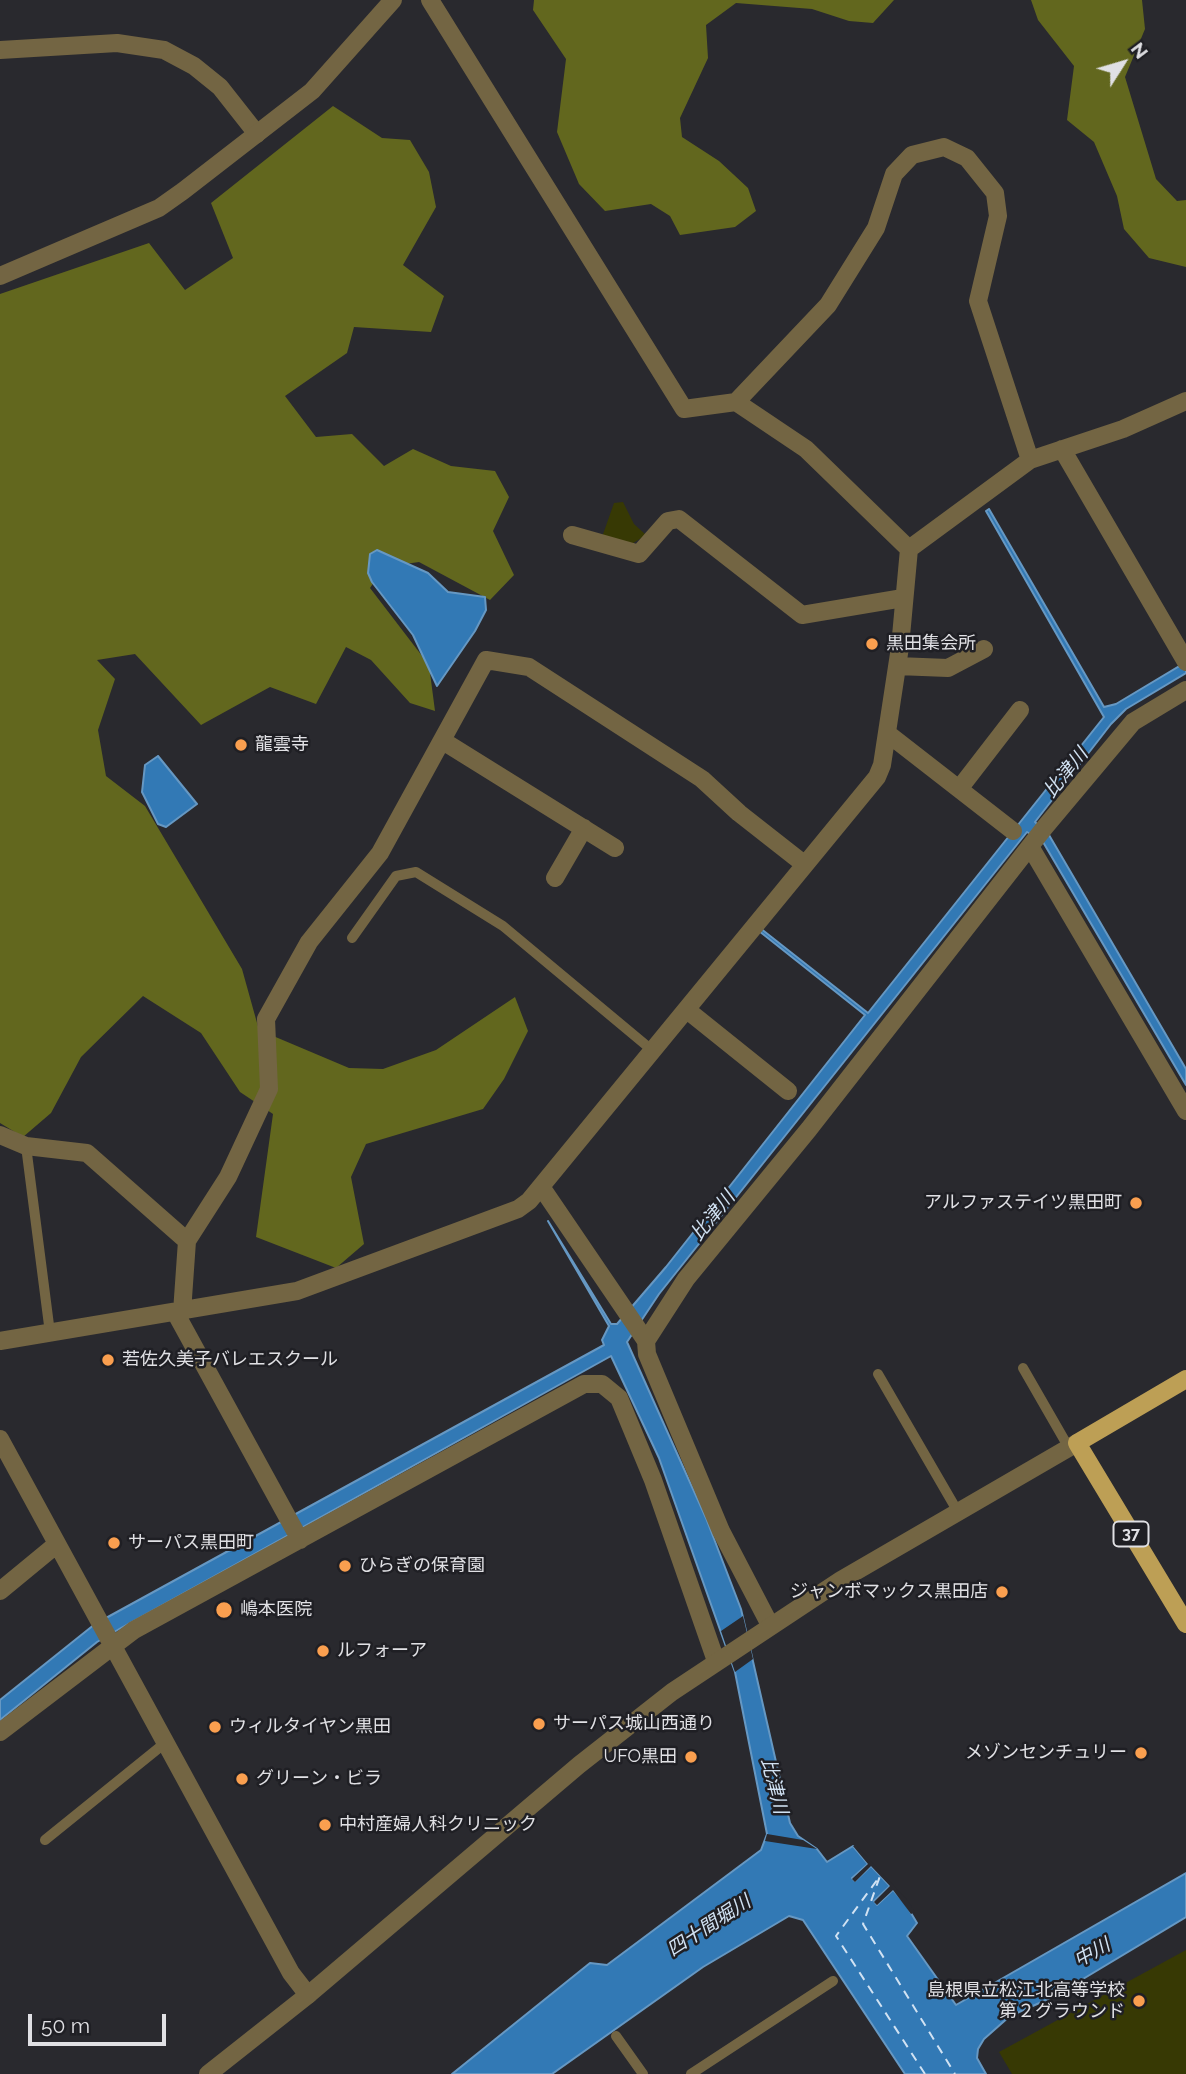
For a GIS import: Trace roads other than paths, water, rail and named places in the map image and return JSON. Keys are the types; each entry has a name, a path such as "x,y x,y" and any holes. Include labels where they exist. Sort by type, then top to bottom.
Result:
{"main road":[{"path":"1073,1445 1186,1379"},
{"name":"37","path":"1073,1445 1186,1625"}],"street":[{"path":"0,275 159,208 312,91 393,0"},
{"path":"430,0 684,409 737,402 776,357 828,305 871,237 894,174 912,155 944,147 967,158 995,193 998,216 978,301 1030,460"},
{"path":"0,50 117,43 164,50 194,66 220,88 257,134"},
{"path":"0,1341 297,1292 518,1209 542,1188 877,777 897,666 909,549 1030,460 1123,429 1186,401"},
{"path":"737,402 806,449 909,549"},
{"path":"1062,449 1185,660"},
{"path":"572,535 639,554 668,521 679,519 802,615 903,598"},
{"path":"897,666 948,668 984,649"},
{"path":"299,1537 178,1312 187,1241 228,1177 269,1089 266,1018 309,943 380,853 486,660 529,667 702,779 739,813 804,864"},
{"path":"642,1336 1133,722 1186,690"},
{"path":"960,789 1020,710"},
{"path":"887,733 1013,831"},
{"path":"443,741 615,848"},
{"path":"555,878 584,828"},
{"path":"1037,839 1186,1111"},
{"path":"687,1010 788,1091"},
{"path":"0,1135 26,1146 87,1153 187,1241"},
{"path":"542,1188 642,1336 721,1531 770,1625"},
{"path":"0,1732 109,1641 584,1384 602,1384 619,1398 640,1442 721,1658"},
{"path":"0,1439 291,1973 308,1995"},
{"path":"208,2074 308,1995 579,1765 721,1658 770,1625 1073,1445"},
{"path":"0,1591 57,1544"}],"lane":[{"path":"352,938 396,876 416,872 503,926 653,1051"},
{"path":"26,1146 50,1333"},
{"path":"1023,1368 1073,1445"},
{"path":"878,1374 958,1512"},
{"path":"45,1840 165,1742"},
{"path":"691,2074 833,1981"},
{"path":"616,2036 643,2074"}],"water":[{"path":"989,509 1104,707 1116,704 1186,662 1186,673 1126,709 1111,724 1035,822 1049,835 1186,1069 1186,1085 1043,842 1027,832 659,1294 627,1342 706,1518 741,1609 790,1823 798,1836 817,1849 827,1862 853,1846 868,1864 852,1878 855,1881 871,1866 890,1886 874,1901 877,1905 893,1890 905,1903 917,1923 907,1936 956,2005 1186,1873 1186,1917 1053,1997 1010,2016 984,2039 978,2049 977,2058 986,2074 905,2074 803,1920 789,1916 703,1967 552,2074 452,2074 590,1963 607,1965 761,1850 767,1834 735,1672 659,1458 611,1356 97,1642 0,1720 0,1700 95,1624 604,1345 602,1340 609,1326 548,1221 611,1324 617,1324 666,1267 865,1015 759,931 760,928 868,1013 1104,717 986,511"},
{"path":"377,550 428,573 448,592 485,597 486,610 475,631 437,686 413,635 368,573 370,554"},
{"path":"158,756 197,804 166,827 158,824 142,792 145,765"}],"place":[{"name":"黒田集会所","path":"872,644"},
{"name":"龍雲寺","path":"241,745"},
{"name":"アルファステイツ黒田町","path":"1136,1203"},
{"name":"若佐久美子バレエスクール","path":"108,1360"},
{"name":"サーパス黒田町","path":"114,1543"},
{"name":"ひらぎの保育園","path":"345,1566"},
{"name":"ジャンボマックス黒田店","path":"1002,1592"},
{"name":"嶋本医院","path":"224,1610"},
{"name":"ルフォーア","path":"323,1651"},
{"name":"サーパス城山西通り","path":"539,1724"},
{"name":"ウィルタイヤン黒田","path":"215,1727"},
{"name":"メゾンセンチュリー","path":"1141,1753"},
{"name":"UFO黒田","path":"691,1757"},
{"name":"グリーン・ビラ","path":"242,1779"},
{"name":"中村産婦人科クリニック","path":"325,1825"},
{"name":"島根県立松江北高等学校 第２グラウンド","path":"1139,2001"}],"water label":[{"name":"比津川","path":"1066,773"},
{"name":"比津川","path":"713,1216"},
{"name":"比津川","path":"774,1786"},
{"name":"四十間堀川","path":"709,1926"},
{"name":"中川","path":"1092,1953"}]}
